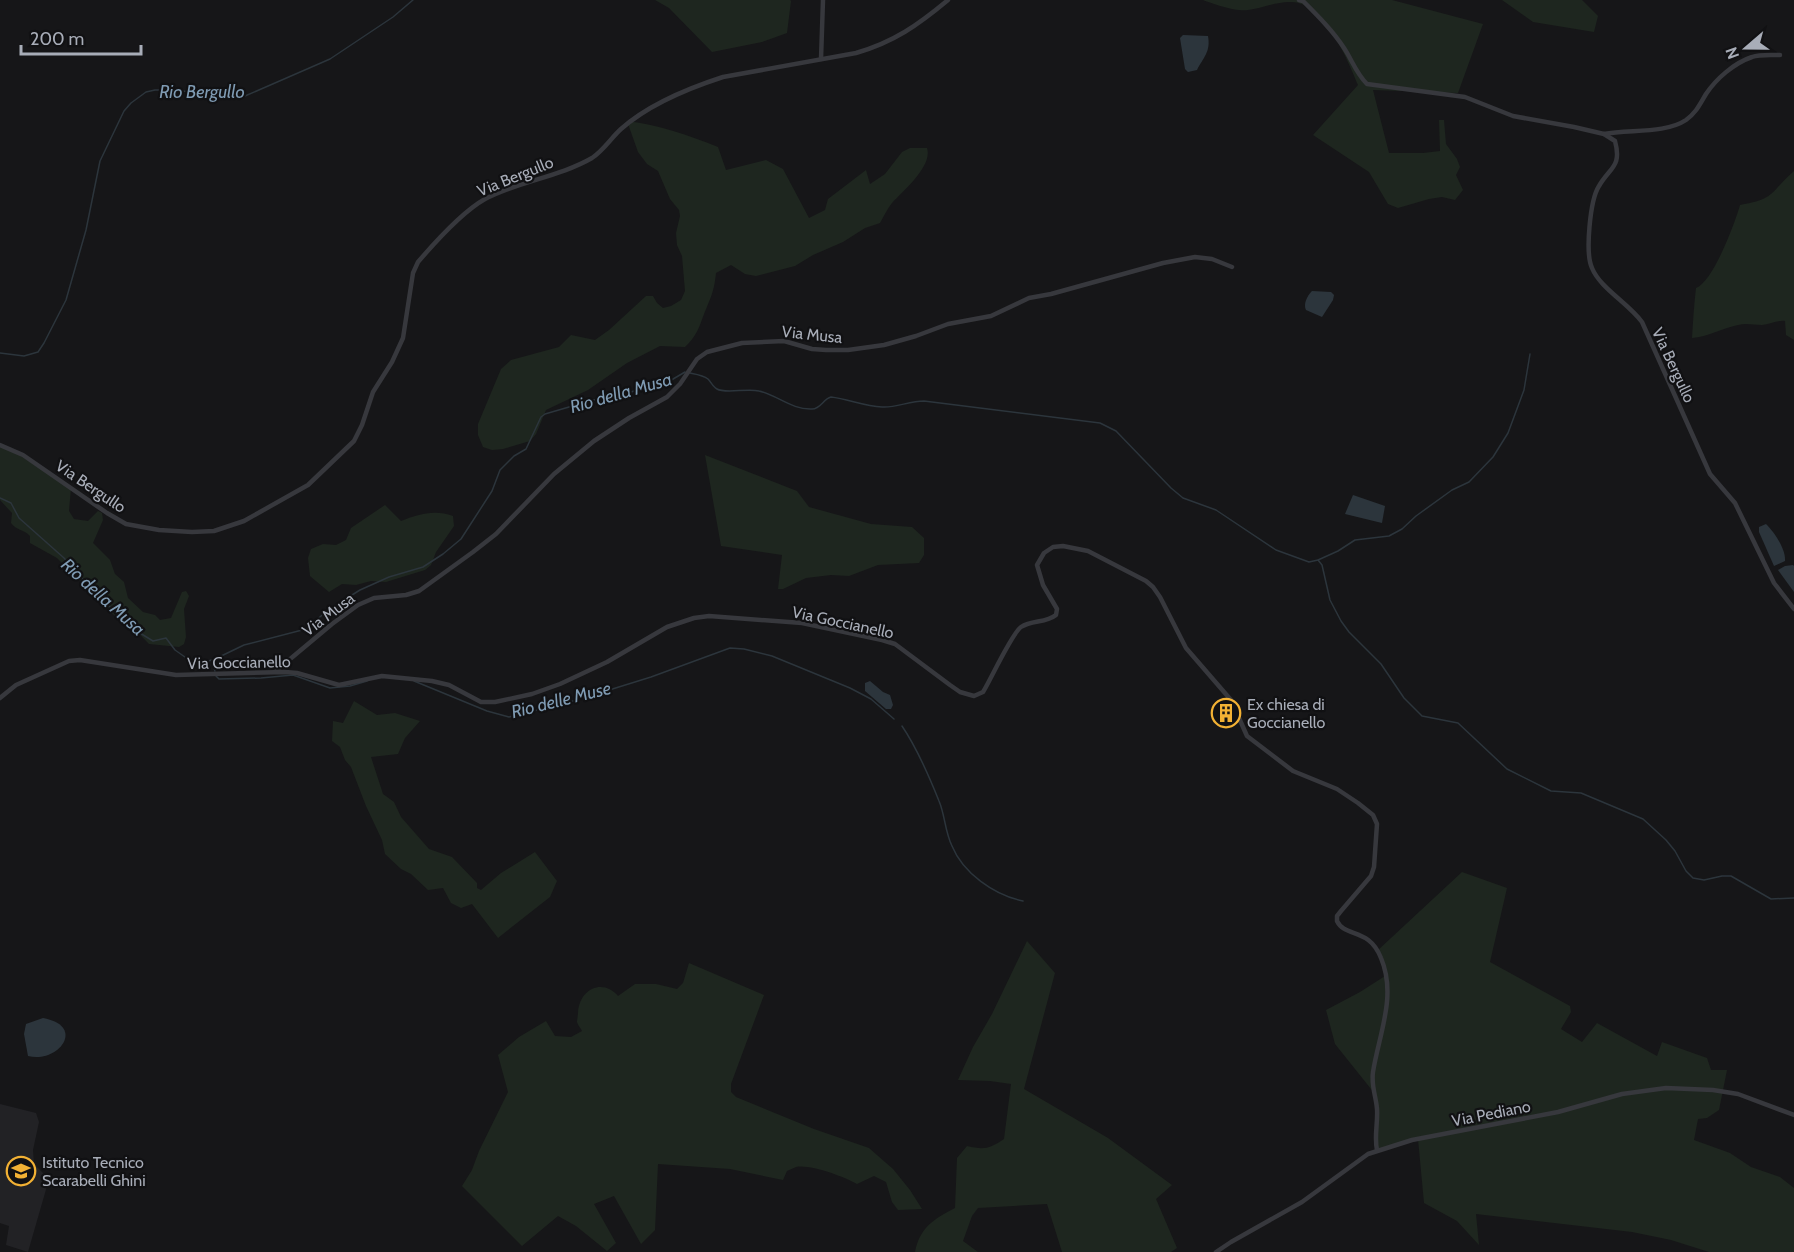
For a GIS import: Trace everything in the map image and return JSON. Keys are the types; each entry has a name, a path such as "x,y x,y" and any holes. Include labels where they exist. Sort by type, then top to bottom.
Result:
{"street":[{"path":"821,59 823,0"},
{"name":"Via Bergullo","path":"0,445 23,455 116,520 126,524 148,529 192,532 214,531 244,521 308,485 354,441 373,392 392,362 403,338 412,273 427,251 470,210 485,199 503,191 590,159 604,148 621,129 651,106 701,84 723,77 856,52 888,43 948,0"},
{"path":"1299,0 1323,22 1345,49 1359,76 1367,84 1455,94 1513,116 1604,134 1663,128 1680,123 1695,112 1710,89 1730,68 1754,56 1780,55"},
{"name":"Via Bergullo","path":"1604,134 1616,141 1617,155 1611,172 1599,185 1594,197 1588,254 1591,266 1597,277 1629,307 1641,322 1710,474 1735,502 1774,583 1794,609"},
{"name":"Via Musa","path":"274,671 358,605 374,598 406,595 419,591 473,552 495,534 554,474 594,441 667,397 697,359 707,352 742,343 784,341 812,349 826,350 884,345 948,324 991,316 1029,298 1163,263 1195,257 1212,259 1232,267"},
{"name":"Via Goccianello","path":"0,698 16,685 75,660 176,675 274,671 297,673 339,685 382,676 432,681 449,685 481,702 495,702 544,690 576,677 667,627 694,618 726,617 802,623 888,642 906,651 955,688 974,696 983,692 1017,630 1056,615 1057,609 1038,573 1037,565 1044,553 1053,547 1063,546 1088,551 1153,587 1185,648 1231,700 1247,736 1293,771 1336,789 1367,810 1375,819 1377,824 1375,855 1371,876 1337,916 1337,921 1343,929 1373,942 1385,968 1386,1011 1373,1070 1372,1087 1377,1108 1375,1141 1377,1150"},
{"name":"Via Pediano","path":"1216,1252 1302,1202 1377,1150 1412,1140 1558,1112 1622,1094 1660,1088 1713,1090 1738,1095 1794,1115"}],"shaded area":[{"path":"655,0 790,0 787,33 762,42 712,52 669,8"},
{"path":"1203,0 1392,0 1483,24 1458,93 1373,90 1389,153 1440,151 1439,120 1444,120 1446,144 1460,167 1456,175 1463,190 1455,200 1442,197 1398,208 1388,204 1369,172 1313,135 1358,85 1333,34 1314,12 1304,5 1292,2 1238,10"},
{"path":"1502,0 1582,0 1598,16 1594,32 1533,22"},
{"path":"1183,35 1208,36 1207,51 1197,70 1188,72 1185,69 1180,38"},
{"path":"627,121 673,131 718,147 726,170 766,160 783,169 809,218 825,210 828,199 866,170 870,184 885,174 902,152 910,148 927,148 928,155 921,170 892,203 880,223 865,228 843,242 795,266 756,276 745,274 731,265 716,273 712,294 699,328 685,347 660,346 627,363 588,390 546,410 536,434 530,441 503,449 492,450 483,447 478,435 478,424 501,369 511,360 559,347 571,335 595,340 646,296 653,296 663,308 681,300 685,291 682,256 677,245 676,233 679,210 670,199 658,171 647,164 638,152"},
{"path":"1794,171 1794,340 1786,335 1785,321 1762,325 1741,324 1692,338 1696,288 1703,283 1716,264 1740,205 1752,203 1771,194"},
{"path":"1312,291 1331,292 1334,295 1322,317 1306,310 1306,300"},
{"path":"0,446 13,451 71,488 69,511 74,519 88,521 98,511 102,513 103,520 93,543 110,560 115,574 124,582 128,598 143,612 155,615 160,620 171,618 182,592 186,591 189,596 184,609 186,637 184,644 179,647 149,644 122,616 117,618 57,558 30,543 30,536 13,526 12,513 0,500"},
{"path":"705,455 797,491 809,507 871,524 912,527 924,538 924,555 919,563 878,565 849,576 831,575 806,578 783,589 778,589 782,555 721,546"},
{"path":"1353,495 1385,506 1382,523 1345,514"},
{"path":"385,505 401,521 420,514 440,513 453,516 454,526 436,552 431,565 425,570 386,582 342,584 329,592 310,576 308,558 311,549 323,544 336,545 346,540 351,528"},
{"path":"1766,524 1779,541 1785,556 1785,561 1774,566 1759,532 1759,527"},
{"path":"1794,566 1794,592 1778,570"},
{"path":"870,681 890,695 893,705 891,709 886,709 865,691 865,683"},
{"path":"354,701 377,715 395,713 420,721 405,738 398,754 371,757 383,794 394,802 401,817 429,849 452,857 481,890 501,873 535,852 557,881 550,897 498,938 472,904 461,908 451,903 443,888 428,890 385,854 382,840 351,767 345,760 340,747 332,741 333,721 343,723"},
{"path":"1462,872 1507,888 1490,962 1570,1006 1571,1012 1561,1029 1582,1042 1597,1023 1657,1056 1662,1042 1707,1058 1711,1070 1727,1070 1719,1110 1707,1118 1698,1119 1694,1140 1730,1153 1751,1167 1780,1177 1794,1188 1794,1252 1709,1252 1671,1240 1632,1232 1476,1214 1479,1245 1457,1221 1424,1203 1418,1139 1378,1149 1375,1094 1335,1044 1326,1010 1385,976 1377,951"},
{"path":"1027,941 1055,973 1024,1089 1108,1138 1172,1185 1156,1199 1177,1248 1171,1252 1062,1252 1047,1204 978,1208 972,1216 963,1241 978,1252 915,1252 924,1230 955,1208 957,1158 967,1146 986,1148 1004,1139 1011,1084 958,1080"},
{"path":"689,963 764,995 731,1084 731,1092 736,1097 814,1129 869,1148 893,1169 922,1209 898,1210 892,1202 886,1182 874,1176 857,1184 810,1167 796,1167 787,1171 783,1180 730,1169 658,1164 655,1230 641,1244 614,1196 594,1204 616,1243 607,1251 576,1226 558,1216 522,1246 462,1186 472,1170 508,1092 498,1055 519,1037 546,1021 555,1036 571,1037 582,1031 577,1022 579,1005 587,992 593,989 606,988 618,996 635,984 656,984 677,989 683,983"},
{"path":"43,1018 56,1022 63,1028 66,1036 58,1050 49,1055 28,1056 24,1034 26,1024"},
{"name":"Istituto Tecnico Scarabelli Ghini","path":"0,1104 36,1113 39,1122 33,1150 34,1164 49,1179 28,1252 6,1245 9,1226 0,1223"}],"waterway":[{"name":"Rio Bergullo","path":"0,353 24,356 38,352 44,343 66,300 86,230 100,161 124,111 131,103 146,92 155,90 245,96 330,59 393,17 413,0"},
{"name":"Rio della Musa","path":"690,373 708,379 721,390 759,391 805,409 815,409 831,397 882,407 924,401 1100,423 1116,431 1183,498 1216,510 1276,550 1309,562 1338,551 1355,540 1389,536 1402,529 1452,490 1469,482 1493,457 1508,433 1524,390 1530,354"},
{"name":"Rio della Musa","path":"0,498 11,503 19,518 64,558 97,595 135,630 153,641 166,638 175,650 192,662 202,663 244,645 306,629 328,610 360,590 389,577 423,567 443,554 461,539 492,491 500,470 514,456 526,449 541,417 545,414 668,382 685,372"},
{"path":"1318,560 1322,565 1330,600 1341,621 1381,664 1404,698 1422,716 1458,723 1507,769 1551,791 1581,793 1643,819 1666,840 1693,878 1704,880 1731,876 1771,899 1794,898"},
{"name":"Rio delle Muse","path":"414,681 487,711 509,717 577,700 651,677 730,648 744,649 772,656 850,688 871,699 894,719"},
{"name":"Rio delle Muse","path":"212,661 215,671"},
{"name":"Rio delle Muse","path":"216,676 219,679 293,675 330,688 367,681"},
{"name":"Rio delle Muse","path":"902,726 931,782 957,856 972,874 991,888 1023,901"}],"place":[{"name":"Ex chiesa di Goccianello","path":"1226,713"},
{"name":"Istituto Tecnico Scarabelli Ghini","path":"21,1171"}]}
